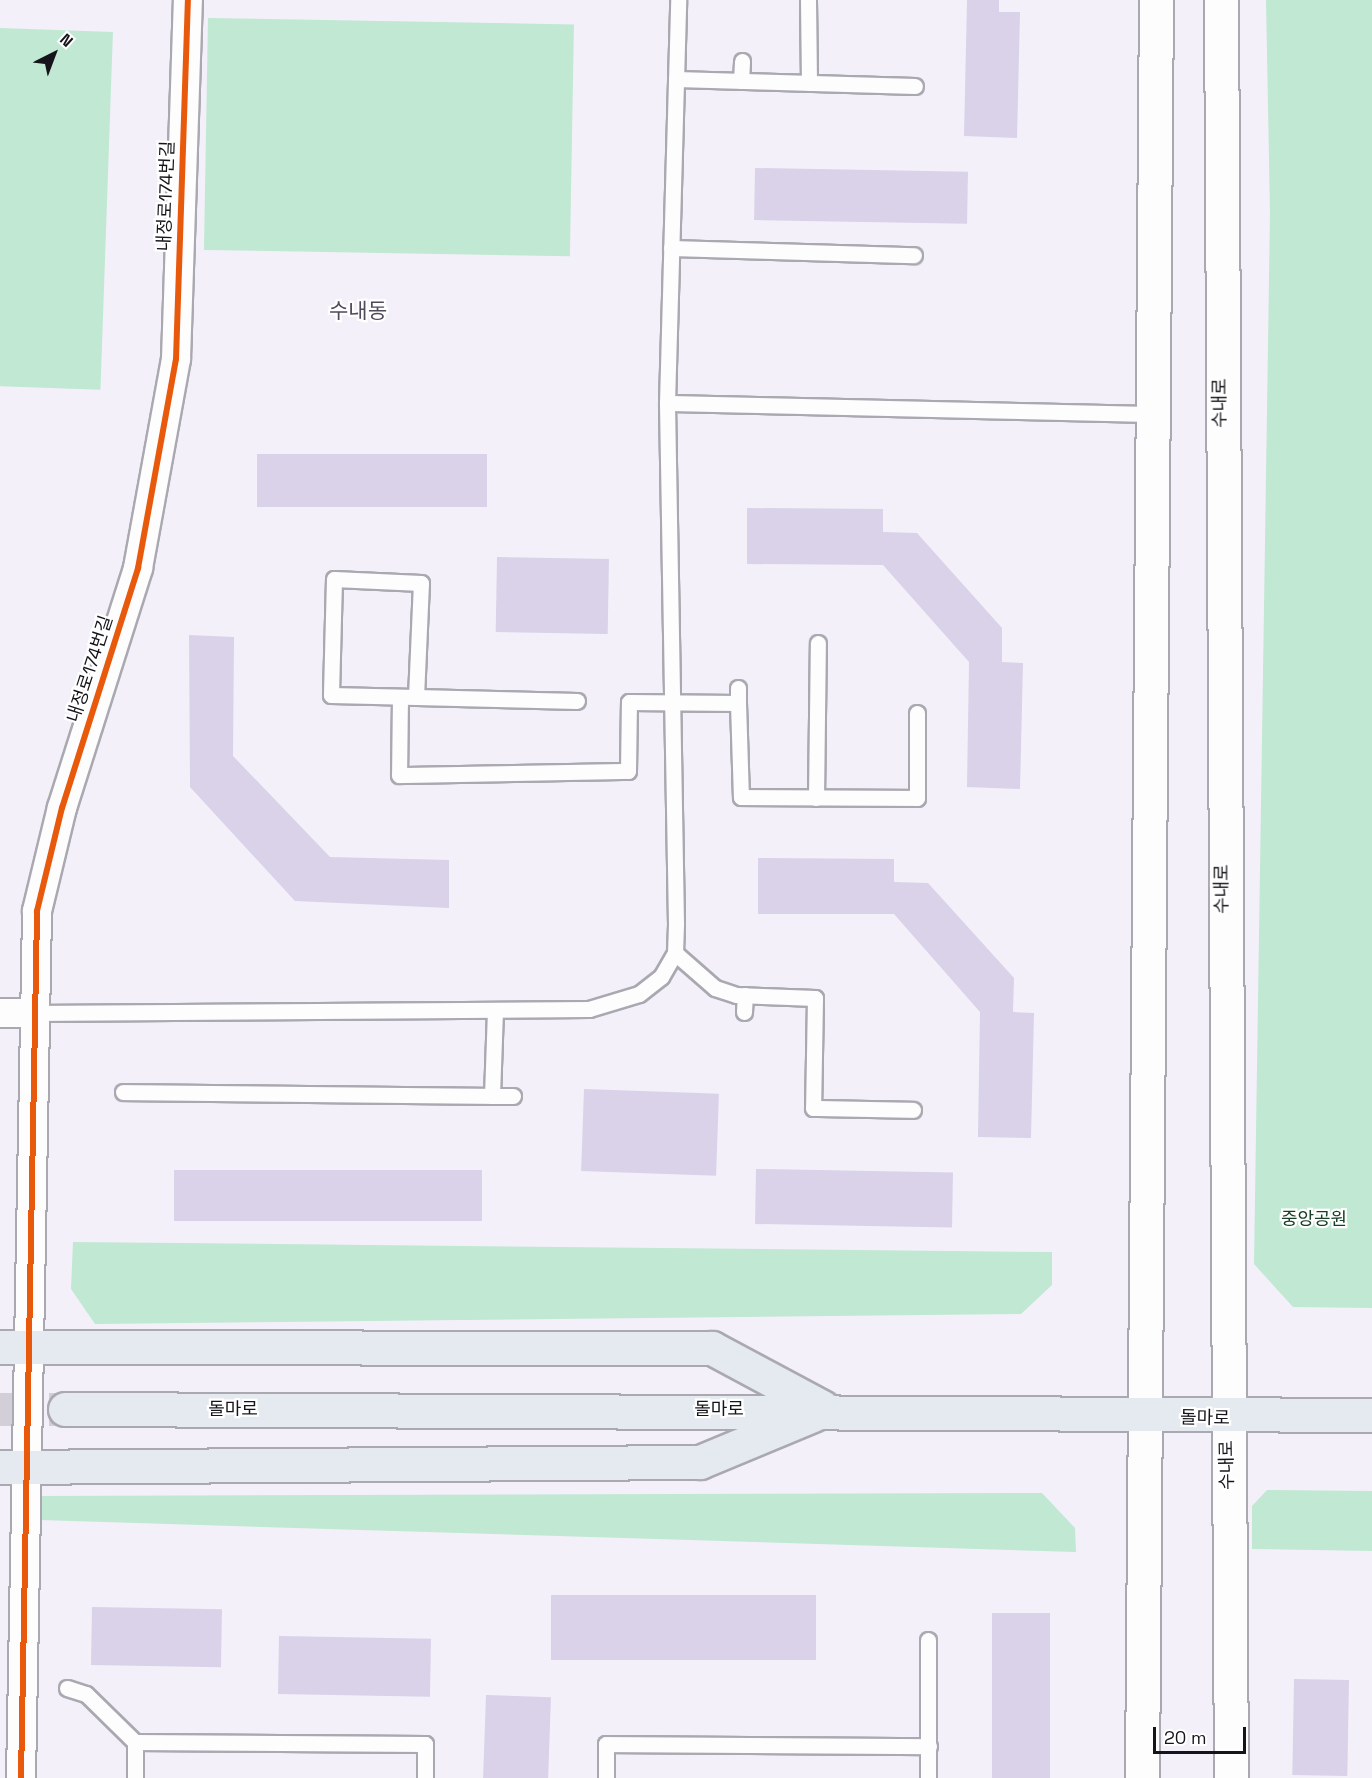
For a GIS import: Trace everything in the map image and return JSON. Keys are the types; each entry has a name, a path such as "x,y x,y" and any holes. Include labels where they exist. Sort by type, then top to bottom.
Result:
{"main road":[{"path":"1142,1778 1156,0"},
{"name":"수내로","path":"1221,0 1226,1418 1231,1778"},
{"path":"15,1347 712,1348 826,1409"},
{"name":"돌마로","path":"65,1409 826,1409 1226,1418 1372,1415"},
{"path":"14,1467 700,1462 826,1409"}],"street":[{"name":"내정로174번길","path":"21,1778 14,1467 15,1347 37,911 45,873 138,568 176,359 188,0"},
{"path":"0,1013 31,1013"}],"lane":[{"path":"31,1013 589,1009 639,994 661,977 675,953 667,403 678,0"},
{"path":"808,0 809,83"},
{"path":"741,81 742,61"},
{"path":"676,79 915,86"},
{"path":"671,248 914,255"},
{"path":"667,403 1153,414"},
{"path":"416,697 421,583 334,579 331,694 400,697 577,701"},
{"path":"816,798 818,643"},
{"path":"400,697 399,775 628,771 629,702 738,696 741,797 917,798 917,713"},
{"path":"675,953 715,988 746,995 815,998 813,1108 913,1110"},
{"path":"744,1012 746,995"},
{"path":"492,1095 495,1010"},
{"path":"123,1092 513,1096"},
{"path":"928,1640 928,1778"},
{"path":"67,1688 86,1694 135,1742 425,1744 425,1778"},
{"path":"135,1742 135,1778"},
{"path":"606,1778 606,1744 929,1746"}],"green space":[{"name":"중앙공원","path":"1266,0 1372,0 1372,1308 1293,1307 1254,1264 1270,213"},
{"path":"208,18 574,24 570,256 204,250"},
{"path":"0,28 113,32 100,390 0,386"},
{"path":"73,1242 1052,1252 1052,1285 1021,1314 95,1324 71,1289"},
{"path":"1267,1490 1372,1491 1372,1551 1252,1549 1252,1506"},
{"path":"1042,1493 1075,1528 1076,1552 39,1520 36,1496"}],"building":[{"path":"967,0 999,0 999,12 1020,12 1017,138 964,136"},
{"path":"755,168 968,172 967,224 754,220"},
{"path":"257,454 487,454 487,507 257,507"},
{"path":"747,508 883,509 883,532 917,533 1002,628 1002,662 1023,663 1020,789 967,787 969,662 883,565 747,564"},
{"path":"497,557 609,559 608,634 496,632"},
{"path":"189,635 234,637 233,756 330,857 449,860 449,908 295,901 190,787"},
{"path":"758,858 894,859 894,882 928,883 1014,978 1013,1012 1034,1013 1031,1138 978,1137 980,1012 894,914 758,914"},
{"path":"584,1089 719,1094 716,1176 581,1171"},
{"path":"756,1169 953,1172 952,1227 755,1224"},
{"path":"174,1170 482,1170 482,1221 174,1221"},
{"path":"551,1595 816,1595 816,1660 551,1660"},
{"path":"92,1607 222,1609 221,1667 91,1665"},
{"path":"992,1613 1050,1613 1050,1778 992,1778"},
{"path":"279,1636 431,1639 430,1697 278,1694"},
{"path":"1294,1679 1349,1680 1347,1776 1292,1775"},
{"path":"486,1695 551,1697 548,1778 483,1778"}],"tunnel":[{"path":"0,1409 65,1409"}],"cycle path":[{"path":"21,1778 37,911 62,808 138,568 176,359 188,0"}],"district":[{"name":"수내동","path":"358,311"}]}
